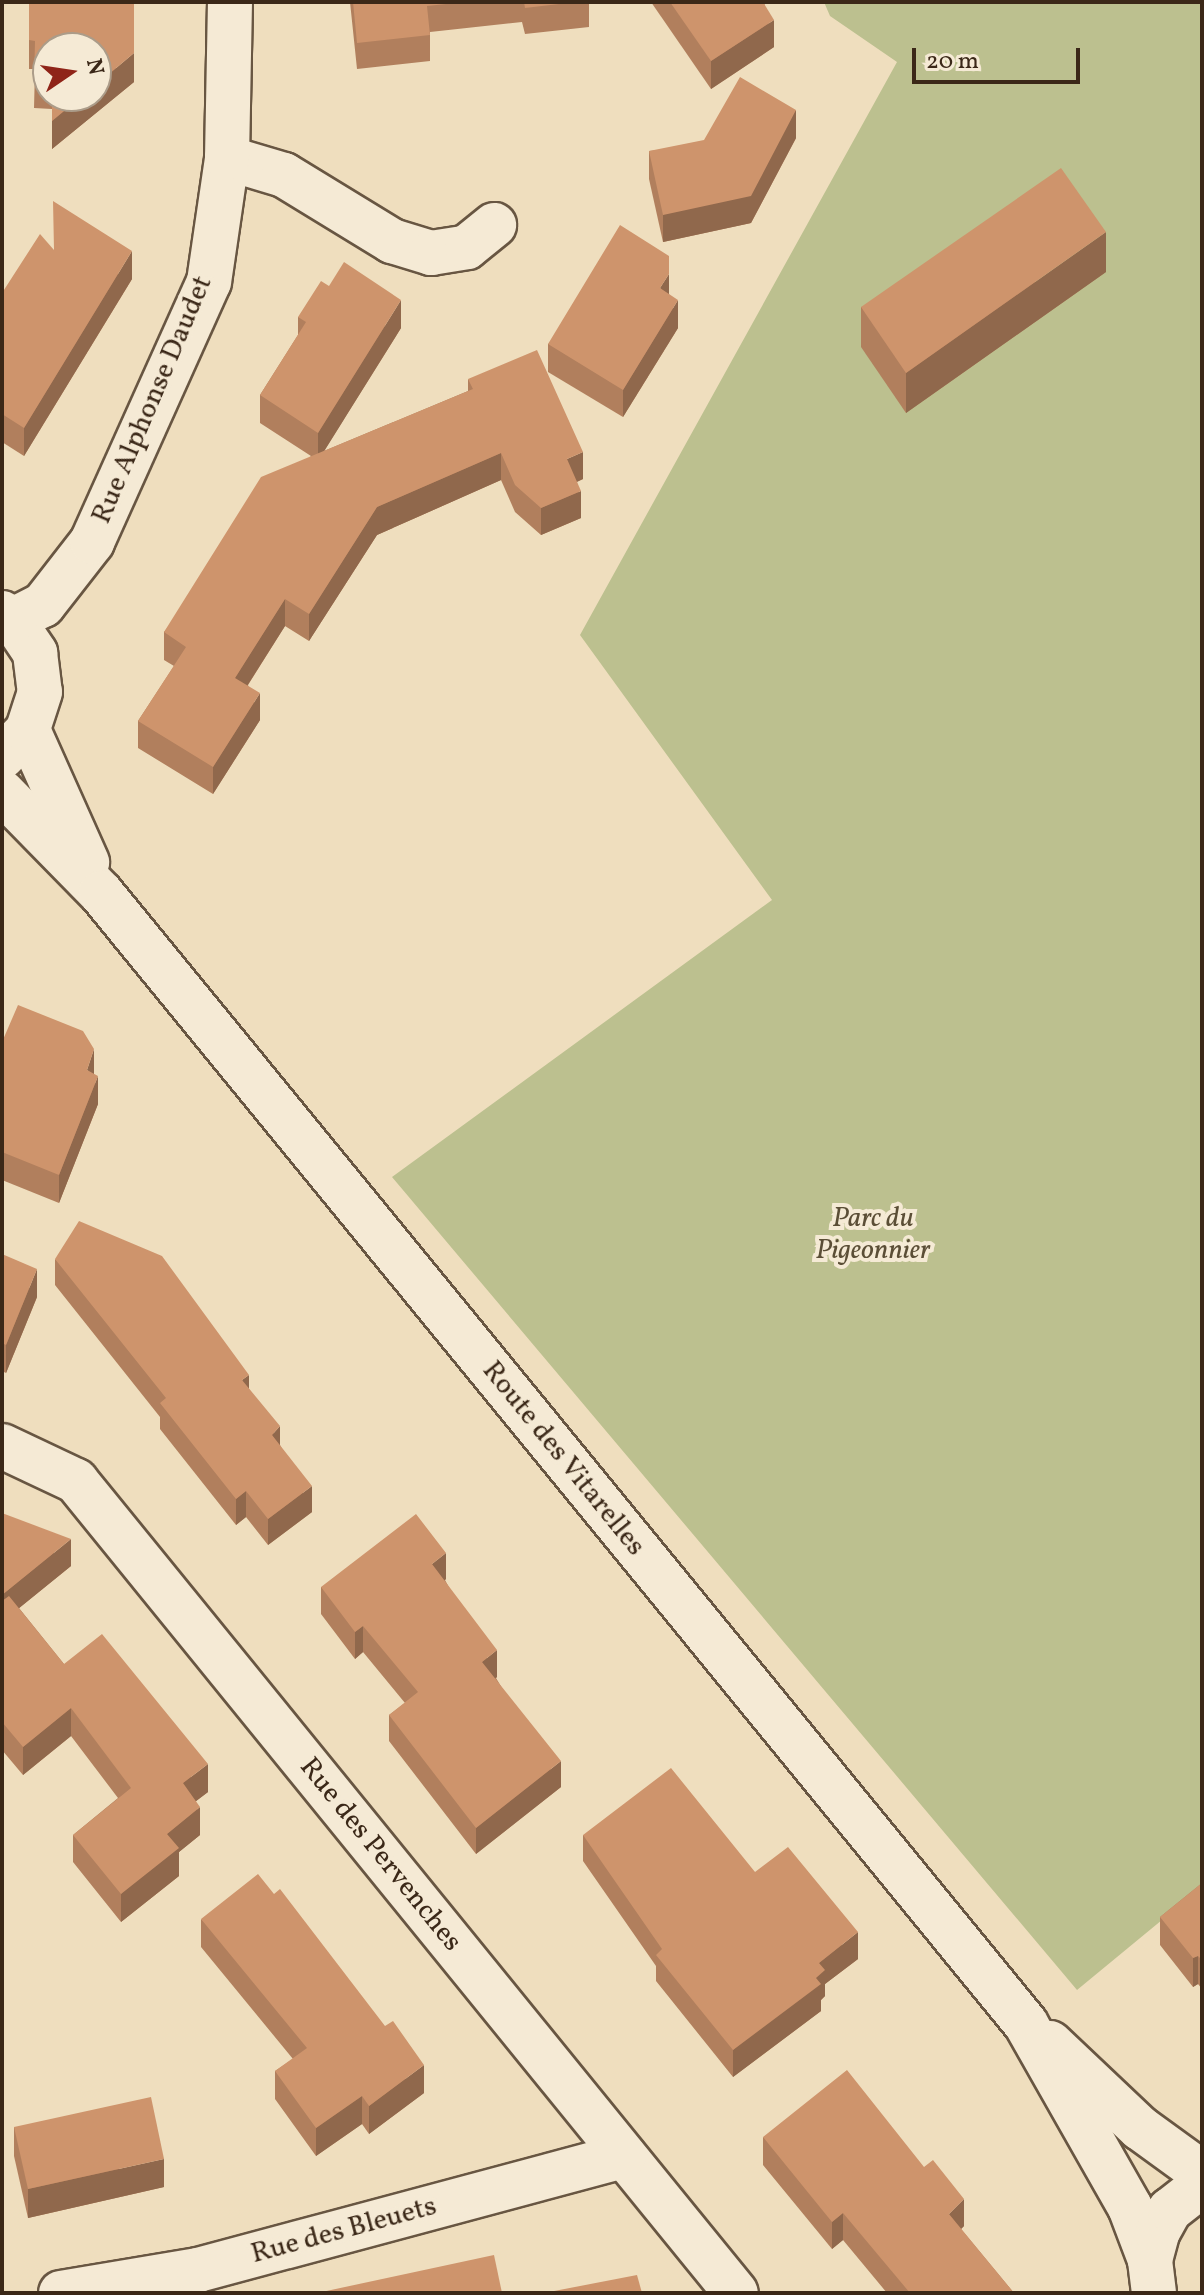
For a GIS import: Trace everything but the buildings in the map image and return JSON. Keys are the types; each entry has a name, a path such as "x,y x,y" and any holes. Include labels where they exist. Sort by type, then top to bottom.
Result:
{"street":[{"name":"Rue Alphonse Daudet","path":"7,617 43,605 92,542 209,282 227,158 230,2"},
{"path":"227,158 284,175 392,241 431,253 467,247 494,225"},
{"path":"7,617 35,653 40,692 15,743"},
{"name":"Route des Vitarelles","path":"15,743 101,893"},
{"name":"Route des Vitarelles","path":"2,792 101,893 1026,2024 1130,2207 1152,2276"},
{"name":"Rue des Pervenches","path":"2,1446 76,1481 736,2293"},
{"name":"Route des Vitarelles","path":"1026,2024 1075,2063 1140,2128 1202,2173"},
{"name":"Rue des Bleuets","path":"61,2293 198,2270 624,2156"},
{"path":"1152,2276 1157,2233 1170,2210 1202,2185"}],"green space":[{"name":"Parc du Pigeonnier","path":"824,2 1202,2 1202,1887 1077,1990 392,1177 772,900 580,635 897,62 830,16"}]}
